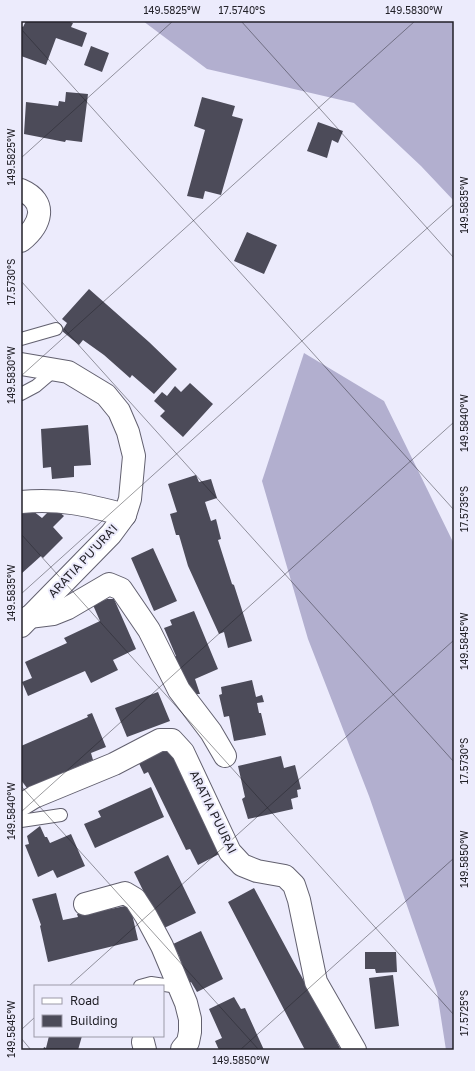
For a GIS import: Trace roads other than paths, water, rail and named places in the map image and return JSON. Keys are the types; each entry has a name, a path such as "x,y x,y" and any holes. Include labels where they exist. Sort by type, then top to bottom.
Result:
{"street":[{"path":"21,190 32,195 37,204 40,215 34,228 21,241"},
{"name":"ARATIA PU'URA'I","path":"21,364 57,368 68,372 106,394 119,411 128,432 134,456 130,499 125,515 111,534 25,621"},
{"path":"21,502 38,500 67,501 125,515"},
{"path":"25,621 53,614 68,608 109,584 121,589 149,630 179,690 211,732 225,756"},
{"name":"ARATIA PUURAI","path":"21,805 34,797 114,764 160,740 172,740 184,752 230,852 242,865 257,871 285,876 294,885 316,982 355,1050"},
{"path":"85,904 125,893 135,898 162,946 186,1003 190,1019 190,1032 188,1042 182,1050"}],"lane":[{"path":"21,338 56,329"},
{"path":"21,394 36,386 57,368"},
{"path":"21,821 62,815"},
{"path":"144,985 151,983 178,987"}]}
